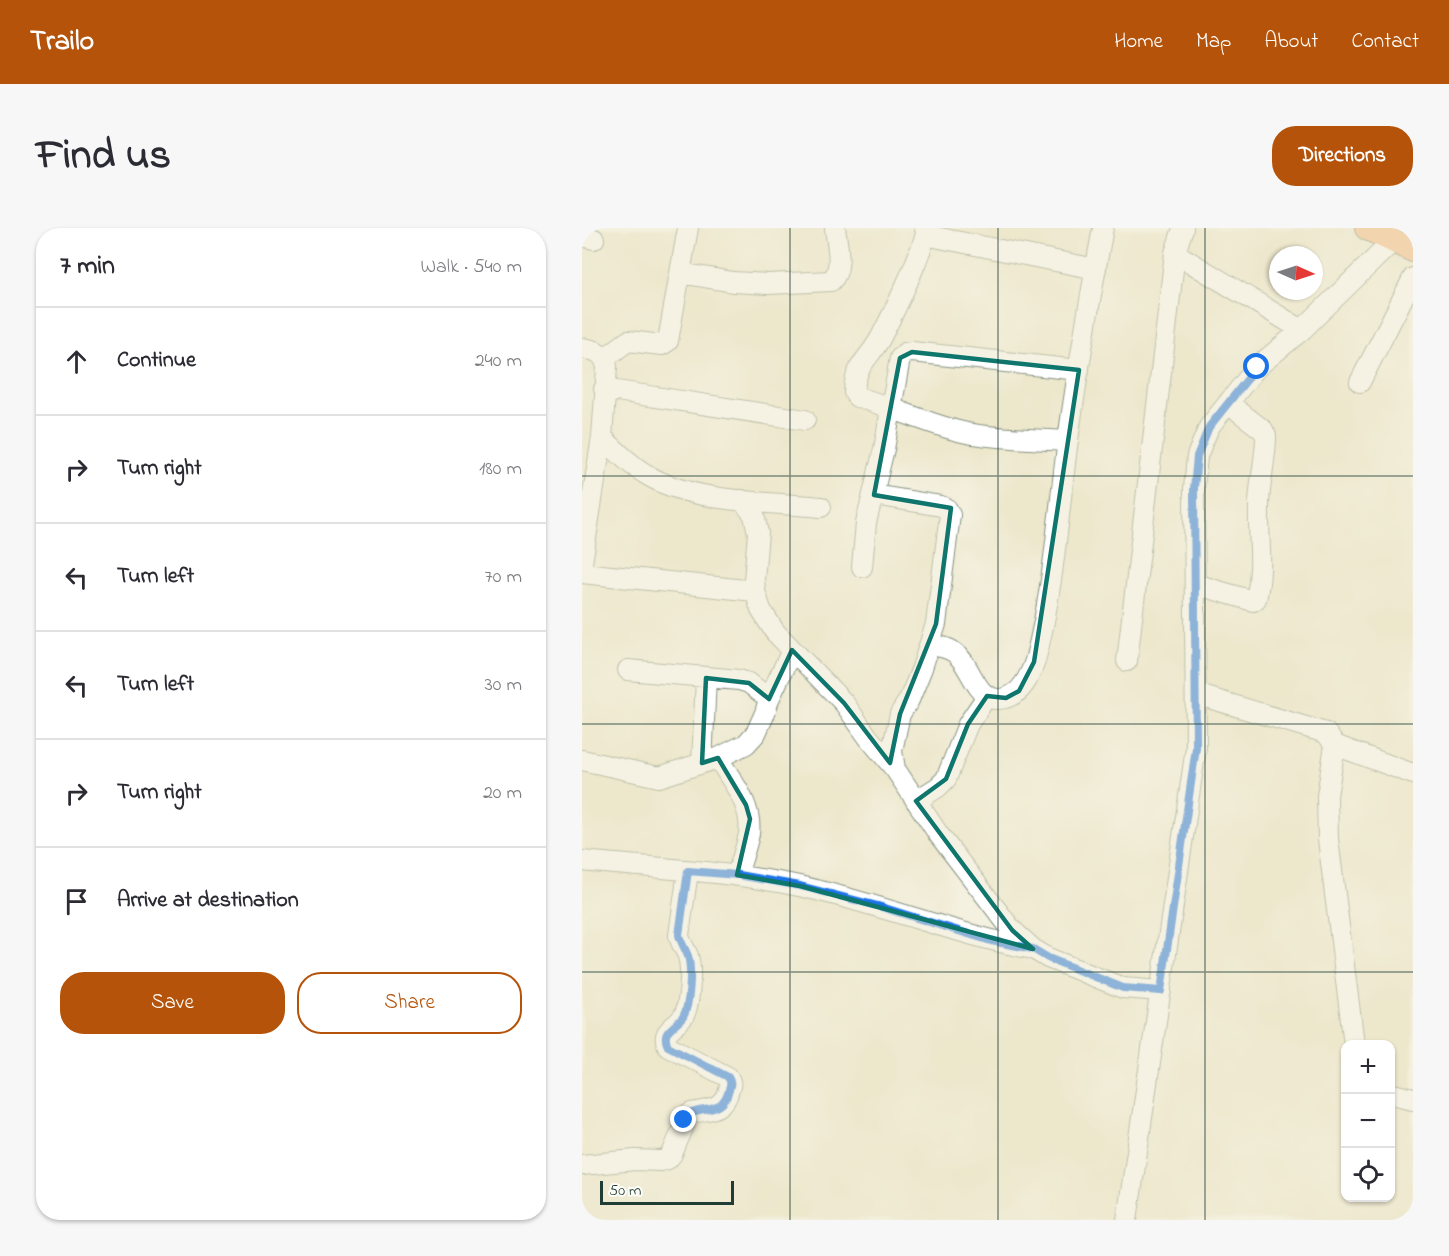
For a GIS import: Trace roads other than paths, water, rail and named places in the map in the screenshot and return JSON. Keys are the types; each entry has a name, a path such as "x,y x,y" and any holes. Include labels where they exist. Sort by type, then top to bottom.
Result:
{"main road":[{"path":"1367,228 1403,245"}],"street":[{"path":"605,358 628,341 666,344 668,341 688,228"},
{"path":"680,273 733,282 768,284 831,281 836,276 839,267 835,228"},
{"path":"930,645 948,648 958,654 978,687 987,696 995,699 1006,698 1019,692 1027,680 1034,662 1058,531 1078,370 1103,228"},
{"path":"1126,661 1175,253 1183,228"},
{"path":"1068,441 968,433 931,423 891,406 857,397 854,392 854,383 862,361 876,346 915,267 926,231 1096,269"},
{"path":"1127,1220 1196,748 1194,489 1197,456 1209,427 1257,367 1403,245"},
{"path":"1175,253 1302,330"},
{"path":"1360,382 1413,279"},
{"path":"582,348 597,351 605,358 607,367 602,437 589,473 582,563"},
{"path":"862,567 866,523 874,495 900,358 905,353 924,353 1078,370"},
{"path":"604,389 805,420"},
{"path":"1195,584 1252,602 1256,599 1262,574 1259,505 1266,436 1263,430 1228,403"},
{"path":"602,437 621,457 658,481 718,498 821,507"},
{"path":"874,495 940,506 947,508 950,515 936,624 909,700 900,714 892,751 895,768"},
{"path":"742,500 754,515 758,533 754,580 761,610 775,632 844,703 868,737 895,768 939,835 1012,930 1033,949 1048,958 1123,988 1161,991"},
{"path":"582,573 755,591"},
{"path":"582,760 659,777 710,761 746,744 756,733 792,650"},
{"path":"628,670 740,680 749,683 769,699"},
{"path":"706,678 710,761 747,805 750,819 738,875"},
{"path":"1196,694 1326,733 1335,745 1413,774"},
{"path":"916,801 946,779 968,724 987,696"},
{"path":"1335,745 1326,796 1328,839 1353,1040"},
{"path":"582,861 738,875 800,886 878,906 991,941 1033,949"},
{"path":"582,1165 668,1159 688,1116 692,1113 720,1107 726,1100 730,1087 728,1077 668,1046 664,1040 665,1034 683,1017 687,1002 690,967 688,955 679,935 688,871"},
{"path":"1394,1094 1413,1099"}]}
